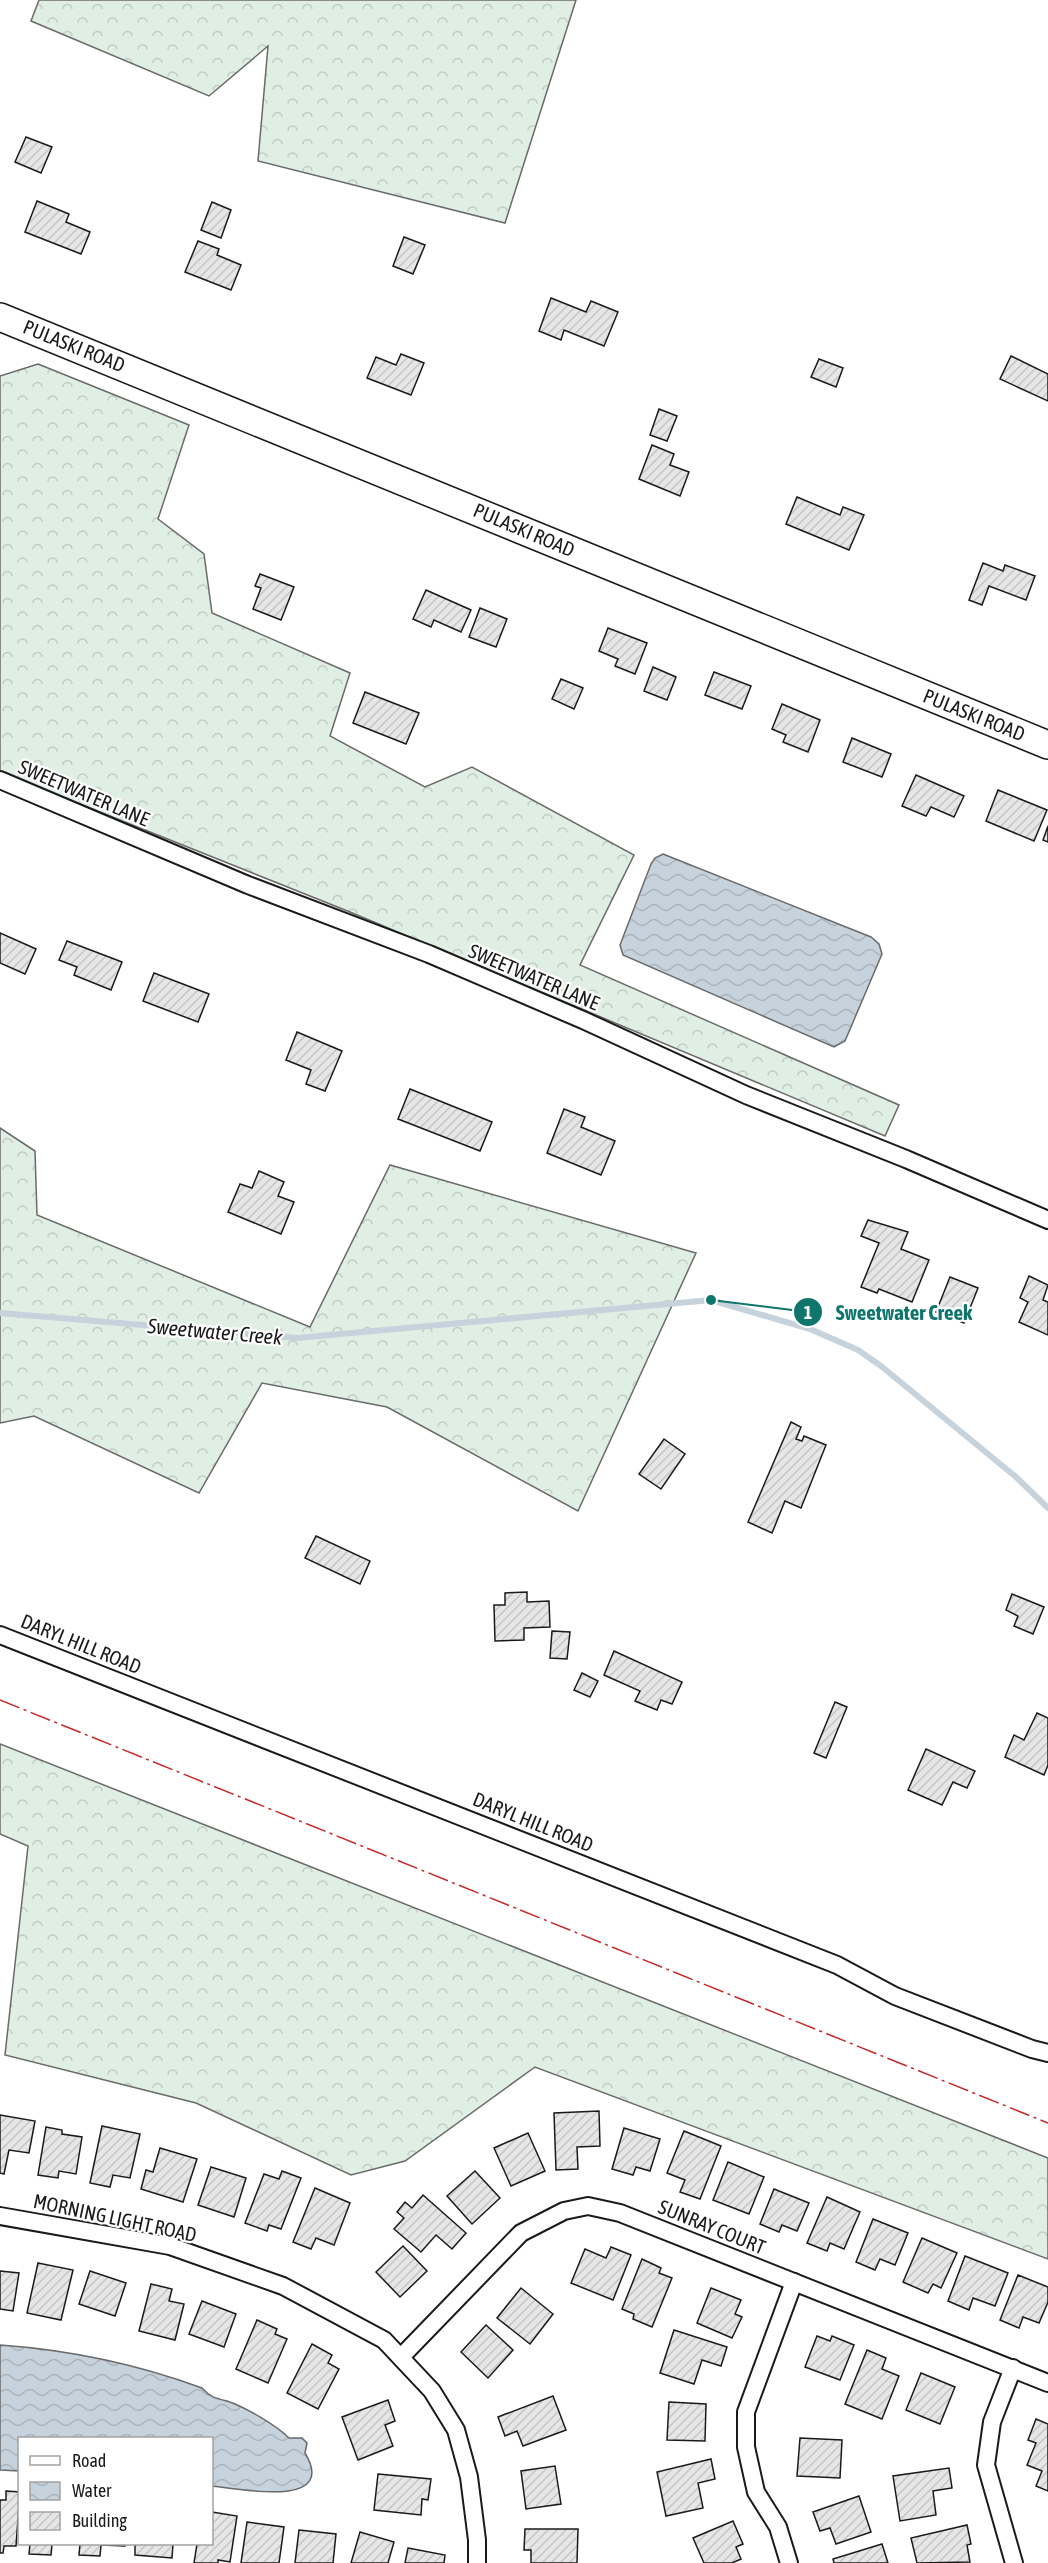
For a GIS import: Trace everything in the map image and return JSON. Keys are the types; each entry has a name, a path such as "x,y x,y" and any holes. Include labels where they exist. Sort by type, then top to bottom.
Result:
{"main road":[{"name":"PULASKI ROAD","path":"0,317 1048,745"}],"street":[{"name":"SWEETWATER LANE","path":"0,780 248,885 429,954 522,996 583,1020 746,1095 906,1159 1048,1220"},
{"name":"DARYL HILL ROAD","path":"0,1635 837,1965 895,1996 1032,2049 1048,2053"},
{"name":"SUNRAY COURT","path":"401,2357 521,2233 564,2211 588,2206 620,2213 1048,2383"},
{"name":"MORNING LIGHT ROAD","path":"0,2216 170,2246 283,2286 384,2340 432,2391 456,2430 469,2477 477,2540 477,2563"},
{"path":"789,2563 778,2527 756,2492 746,2447 746,2412 794,2282"},
{"path":"1012,2368 992,2422 986,2464 1014,2563"}],"green space":[{"path":"39,0 576,0 505,223 258,161 268,46 209,96 31,21"},
{"path":"38,364 189,425 158,519 204,554 212,613 350,673 330,736 425,787 472,767 634,855 580,965 899,1105 885,1136 350,912 0,772 0,376"},
{"path":"0,1128 35,1151 37,1215 310,1327 390,1165 696,1253 578,1511 387,1407 262,1383 199,1493 34,1416 0,1423"},
{"path":"0,1744 1048,2158 1048,2259 535,2067 405,2161 351,2175 196,2103 5,2055 28,1846 0,1834"}],"water":[{"path":"663,854 871,937 879,944 882,954 845,1041 834,1047 623,955 620,945 651,864 655,858"},
{"path":"0,2345 52,2350 102,2359 152,2371 202,2388 213,2397 260,2417 289,2438 302,2438 307,2443 305,2453 312,2471 308,2482 297,2489 281,2492 213,2486 213,2437 18,2437 18,2471 0,2470"}],"building":[{"path":"26,137 52,147 41,173 15,162"},
{"path":"37,201 69,214 66,222 90,232 81,254 25,232"},
{"path":"212,202 231,210 221,238 201,230"},
{"path":"404,237 425,245 413,274 393,266"},
{"path":"198,241 219,249 217,255 241,265 231,290 185,272"},
{"path":"551,298 586,312 591,301 618,312 604,346 564,330 561,340 539,331"},
{"path":"401,354 424,363 411,395 367,378 376,357 396,365"},
{"path":"1011,356 1048,374 1048,401 1000,379"},
{"path":"819,359 843,368 836,387 811,377"},
{"path":"659,409 677,416 667,441 650,435"},
{"path":"652,445 674,454 670,465 689,472 680,496 639,479"},
{"path":"797,497 840,515 843,507 864,515 849,550 786,524"},
{"path":"983,563 1003,571 1005,565 1035,576 1026,600 989,586 982,605 969,600"},
{"path":"260,574 294,587 281,620 253,609 261,588 255,586"},
{"path":"426,590 471,610 461,632 434,620 431,627 413,619"},
{"path":"480,608 507,619 496,647 469,637"},
{"path":"608,628 647,643 635,674 615,666 618,659 599,651"},
{"path":"653,667 676,677 667,700 644,691"},
{"path":"714,672 751,686 742,709 705,695"},
{"path":"561,679 583,688 574,709 552,699"},
{"path":"365,692 419,713 406,744 353,723"},
{"path":"782,704 820,720 808,752 783,742 786,735 772,729"},
{"path":"852,738 891,754 882,777 843,762"},
{"path":"916,775 964,796 954,817 931,807 926,816 902,806"},
{"path":"998,790 1047,810 1034,841 986,821"},
{"path":"1048,826 1048,842 1043,840"},
{"path":"0,933 36,949 25,974 0,963"},
{"path":"67,941 122,962 111,990 74,975 77,967 59,960"},
{"path":"154,973 209,994 198,1022 143,1001"},
{"path":"297,1032 342,1051 325,1091 306,1084 311,1070 286,1060"},
{"path":"410,1089 492,1122 480,1151 398,1119"},
{"path":"564,1109 585,1117 581,1127 615,1141 601,1175 547,1153"},
{"path":"259,1171 284,1182 278,1196 294,1202 281,1234 228,1212 240,1184 252,1188"},
{"path":"868,1220 908,1232 901,1249 929,1260 912,1302 879,1289 877,1293 861,1287 879,1243 861,1236"},
{"path":"1029,1276 1048,1285 1043,1300 1048,1302 1048,1335 1019,1322 1028,1302 1020,1298"},
{"path":"950,1277 978,1288 964,1323 936,1312"},
{"path":"791,1422 801,1427 796,1439 802,1441 804,1436 826,1445 801,1508 785,1501 772,1533 748,1522"},
{"path":"664,1439 685,1454 661,1489 639,1474"},
{"path":"316,1536 370,1561 360,1584 305,1558"},
{"path":"527,1592 527,1602 549,1601 550,1627 524,1628 524,1640 495,1641 494,1605 505,1605 505,1593"},
{"path":"1012,1594 1044,1607 1033,1634 1014,1626 1018,1616 1006,1610"},
{"path":"552,1631 570,1632 567,1659 550,1658"},
{"path":"614,1651 682,1682 672,1704 661,1700 657,1710 635,1701 640,1691 604,1675"},
{"path":"582,1673 598,1681 590,1697 574,1690"},
{"path":"835,1702 847,1707 826,1758 814,1753"},
{"path":"1037,1713 1048,1718 1048,1765 1044,1775 1005,1757 1014,1735 1024,1740"},
{"path":"926,1749 975,1771 967,1788 953,1782 942,1805 908,1790"},
{"path":"599,2111 600,2146 577,2147 578,2169 556,2170 554,2113"},
{"path":"0,2115 35,2121 29,2153 9,2150 4,2174 0,2173"},
{"path":"102,2126 140,2134 130,2178 113,2175 110,2187 90,2183"},
{"path":"46,2127 62,2130 62,2134 82,2137 76,2174 59,2171 58,2178 38,2175"},
{"path":"624,2128 660,2139 650,2171 636,2167 633,2175 612,2169"},
{"path":"684,2131 721,2146 700,2199 680,2192 685,2180 667,2173"},
{"path":"528,2133 545,2171 511,2186 494,2148"},
{"path":"160,2148 197,2159 183,2202 141,2189 146,2170 153,2172"},
{"path":"728,2162 764,2177 749,2214 713,2200"},
{"path":"211,2167 246,2178 234,2217 198,2205"},
{"path":"282,2171 301,2178 281,2229 269,2225 267,2231 245,2223 264,2174 279,2179"},
{"path":"475,2171 500,2198 472,2224 447,2196"},
{"path":"315,2188 350,2203 334,2245 316,2238 311,2249 293,2242"},
{"path":"774,2189 809,2203 797,2231 782,2225 779,2232 760,2224"},
{"path":"423,2195 466,2233 452,2249 436,2235 421,2252 394,2229 404,2218 397,2212 405,2202 412,2208"},
{"path":"827,2197 860,2212 844,2249 830,2243 827,2251 807,2243"},
{"path":"873,2219 908,2233 895,2265 880,2259 875,2270 856,2262"},
{"path":"922,2238 957,2253 941,2288 933,2284 928,2293 903,2282"},
{"path":"403,2246 427,2271 400,2297 376,2272"},
{"path":"611,2247 631,2255 613,2300 571,2283 585,2249 606,2258"},
{"path":"965,2256 1008,2273 995,2306 973,2298 969,2310 948,2301"},
{"path":"642,2259 661,2268 659,2273 672,2278 652,2327 633,2319 634,2314 622,2309"},
{"path":"38,2263 73,2270 61,2320 27,2313"},
{"path":"0,2271 19,2273 13,2311 0,2309"},
{"path":"90,2271 126,2283 115,2316 79,2304"},
{"path":"1018,2275 1048,2287 1048,2302 1039,2323 1023,2317 1019,2328 1000,2320"},
{"path":"151,2284 172,2289 169,2301 184,2304 175,2340 139,2331"},
{"path":"521,2288 553,2314 530,2344 497,2318"},
{"path":"711,2288 741,2300 735,2314 742,2317 732,2338 697,2323"},
{"path":"202,2301 236,2314 224,2347 189,2334"},
{"path":"257,2320 277,2329 275,2334 287,2339 268,2383 236,2369"},
{"path":"486,2325 513,2350 488,2378 461,2352"},
{"path":"674,2330 727,2347 721,2366 702,2360 694,2384 660,2373"},
{"path":"817,2336 830,2341 832,2336 854,2345 840,2380 805,2367"},
{"path":"312,2344 332,2355 328,2363 339,2369 318,2409 287,2393"},
{"path":"867,2350 886,2358 882,2369 899,2376 882,2419 845,2404"},
{"path":"921,2373 955,2387 940,2424 906,2410"},
{"path":"553,2396 566,2430 523,2446 517,2431 505,2436 498,2417"},
{"path":"388,2400 395,2421 385,2425 393,2446 358,2460 342,2417"},
{"path":"669,2402 706,2404 705,2441 667,2440"},
{"path":"1036,2419 1048,2424 1048,2491 1036,2486 1042,2471 1027,2465 1036,2443 1028,2440"},
{"path":"800,2438 842,2440 840,2478 797,2476"},
{"path":"711,2459 715,2479 698,2483 703,2508 666,2516 657,2472"},
{"path":"555,2466 561,2504 526,2509 521,2471"},
{"path":"949,2468 952,2488 933,2491 936,2515 900,2521 893,2476"},
{"path":"378,2474 431,2479 428,2500 422,2499 421,2515 374,2510"},
{"path":"6,2491 18,2492 16,2546 4,2546 3,2553 0,2553 0,2500 6,2500"},
{"path":"859,2496 871,2532 836,2544 830,2528 820,2531 813,2512"},
{"path":"213,2512 237,2516 230,2562 218,2560 218,2563 194,2563 197,2545 213,2545"},
{"path":"733,2521 743,2544 736,2547 741,2559 732,2563 704,2563 693,2538"},
{"path":"247,2522 284,2527 279,2563 241,2563"},
{"path":"967,2525 971,2544 967,2545 970,2562 917,2563 911,2538"},
{"path":"525,2529 578,2529 577,2563 531,2563 531,2550 524,2550"},
{"path":"299,2530 336,2534 333,2563 295,2563"},
{"path":"360,2532 394,2542 388,2563 351,2563"},
{"path":"882,2544 888,2563 834,2563 833,2559"},
{"path":"30,2545 52,2545 51,2555 29,2554"},
{"path":"80,2545 101,2545 100,2556 79,2555"},
{"path":"135,2545 173,2545 172,2558 135,2555"},
{"path":"408,2548 445,2555 444,2563 405,2563"}],"waterway":[{"name":"Sweetwater Creek","path":"0,1313 297,1338 711,1300 810,1329 858,1350 881,1366 1016,1477 1048,1508"}],"power":[{"path":"0,1700 1048,2123"}],"place":[{"name":"Sweetwater Creek","path":"711,1300"}]}
